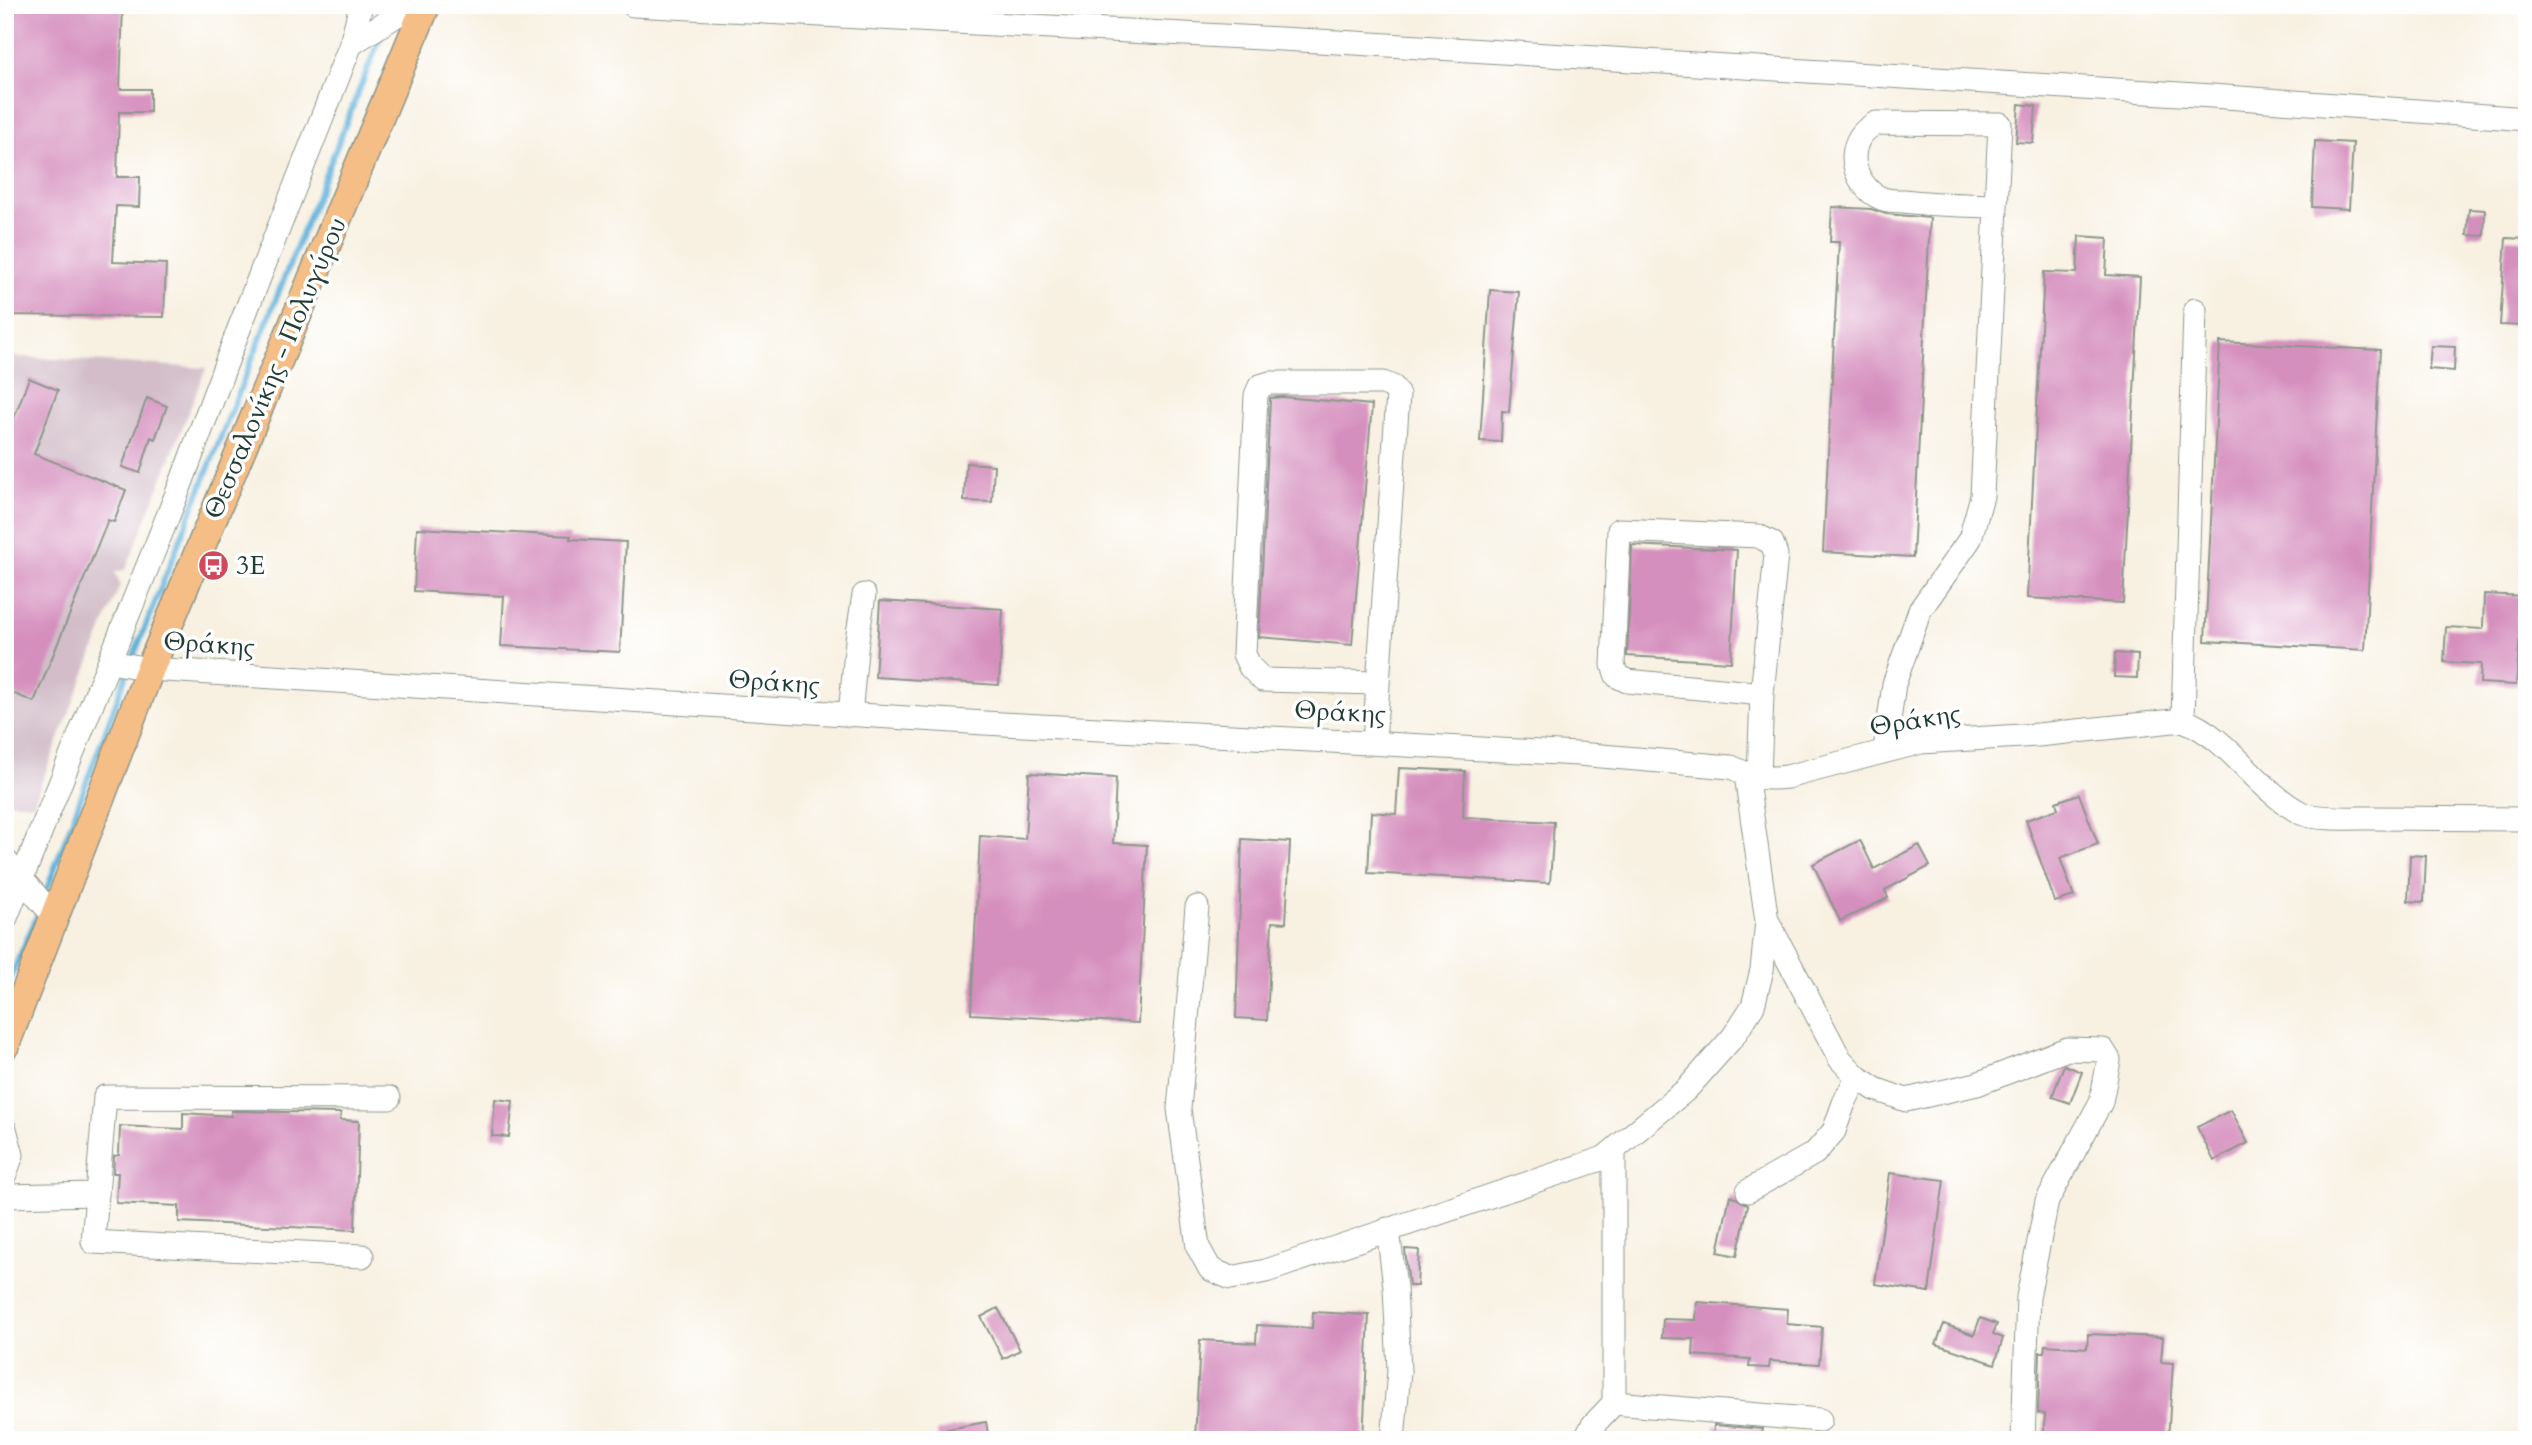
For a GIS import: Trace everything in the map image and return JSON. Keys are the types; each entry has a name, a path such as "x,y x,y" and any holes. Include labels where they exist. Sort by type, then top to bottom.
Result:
{"main road":[{"name":"Θεσσαλονίκης - Πολυγύρου","path":"5,1045 150,669 426,5"}],"street":[{"path":"5,920 110,662 351,44 361,5"},
{"path":"351,44 414,5"},
{"path":"633,5 1355,43 2212,96 2527,119"},
{"path":"1885,750 1894,684 1920,610 1970,539 1982,496 2000,124 1876,123 1865,129 1858,138 1854,165 1867,189 1882,199 1996,206"},
{"path":"2195,310 2183,719 2210,734 2268,790 2303,814 2341,818 2527,819"},
{"path":"1374,742 1398,395 1393,387 1383,383 1270,383 1260,386 1256,395 1244,654 1250,667 1263,680 1377,683"},
{"path":"1197,907 1180,1109 1198,1247 1210,1269 1231,1278 1266,1271 1604,1158 1687,1089 1733,1037 1753,1006 1762,970 1768,921 1753,777 1762,694 1776,555 1772,543 1758,536 1619,530 1613,665 1620,679 1762,694"},
{"path":"850,715 864,595"},
{"name":"Θράκης","path":"110,662 150,669 850,715 1578,754 1731,767 1753,777 1787,777 1920,742 2038,735 2183,719"},
{"path":"5,860 54,916"},
{"path":"1768,921 1840,1059 1857,1077 1875,1089 1906,1100 1977,1084 2067,1049 2103,1050 2109,1060 2101,1102 2046,1201 2028,1297 2023,1440"},
{"path":"1748,1191 1815,1153 1834,1131 1844,1102 1857,1077"},
{"path":"362,1256 93,1242 105,1097 389,1098"},
{"path":"5,1129 12,1155 5,1174"},
{"path":"1586,1440 1593,1425 1614,1403 1614,1151"},
{"path":"5,1196 97,1194"},
{"path":"1388,1230 1395,1287 1399,1371 1393,1440"},
{"path":"1614,1403 1820,1420"}],"shaded area":[{"path":"5,356 206,368 126,569 115,572 120,585 33,804 5,802"}],"building":[{"path":"5,5 123,5 120,89 150,89 150,112 119,112 117,177 140,177 139,207 116,206 113,262 166,264 164,317 5,315"},
{"path":"2019,104 2036,106 2033,143 2016,142"},
{"path":"2315,141 2353,143 2349,209 2312,207"},
{"path":"1832,207 1871,209 1886,214 1930,218 1913,557 1823,552 1839,242 1830,242"},
{"path":"2469,209 2485,210 2484,236 2467,235"},
{"path":"2079,236 2108,238 2106,275 2140,277 2123,603 2027,598 2044,272 2077,273"},
{"path":"2506,238 2527,239 2527,326 2500,325"},
{"path":"1490,290 1519,292 1509,412 1502,411 1501,442 1480,441"},
{"path":"2220,342 2380,350 2365,650 2205,641"},
{"path":"2431,346 2455,347 2454,371 2429,369"},
{"path":"29,378 58,390 34,454 126,490 114,522 108,520 34,702 5,690 5,442"},
{"path":"147,398 167,406 155,439 151,437 140,473 122,467"},
{"path":"1270,398 1372,405 1352,645 1259,637"},
{"path":"966,463 994,465 992,502 964,501"},
{"path":"417,528 571,536 570,539 626,542 620,652 501,646 504,596 414,591"},
{"path":"1632,545 1737,550 1731,662 1627,656"},
{"path":"2484,594 2523,596 2516,685 2480,683 2481,664 2444,662 2446,627 2483,629"},
{"path":"880,601 1003,609 999,685 875,677"},
{"path":"2115,653 2138,655 2137,678 2114,677"},
{"path":"1399,768 1465,771 1463,817 1554,822 1550,883 1368,873 1371,812 1396,814"},
{"path":"1029,773 1116,778 1113,843 1147,845 1138,1023 971,1014 980,836 1025,839"},
{"path":"2079,794 2098,844 2060,858 2074,896 2055,902 2026,820 2058,809 2056,802"},
{"path":"1242,839 1290,842 1286,923 1272,922 1267,1020 1236,1018"},
{"path":"1860,840 1874,869 1919,845 1930,866 1885,890 1888,898 1840,921 1813,864"},
{"path":"2410,855 2426,856 2424,902 2408,901"},
{"path":"2064,1065 2082,1072 2070,1103 2052,1097"},
{"path":"495,1099 513,1101 509,1137 492,1136"},
{"path":"2231,1110 2248,1143 2214,1161 2197,1127"},
{"path":"231,1111 341,1113 340,1120 359,1121 355,1230 179,1222 179,1206 116,1203 118,1173 113,1173 114,1156 119,1155 120,1126 183,1129 183,1113 231,1116"},
{"path":"1890,1173 1944,1180 1929,1292 1875,1284"},
{"path":"1730,1195 1748,1205 1737,1256 1718,1252"},
{"path":"1405,1249 1419,1250 1417,1286 1409,1286"},
{"path":"1697,1302 1788,1309 1787,1324 1822,1327 1819,1364 1770,1361 1769,1368 1749,1367 1750,1359 1693,1355 1694,1339 1662,1338 1663,1319 1696,1320"},
{"path":"998,1308 1020,1350 1003,1359 981,1317"},
{"path":"1313,1312 1369,1315 1363,1440 1195,1440 1200,1340 1256,1343 1257,1325 1312,1328"},
{"path":"1980,1318 1997,1324 1993,1334 2003,1338 1995,1364 1936,1344 1944,1324 1974,1335"},
{"path":"2088,1334 2163,1337 2161,1362 2173,1363 2168,1440 2043,1440 2045,1414 2038,1413 2040,1352 2044,1352 2045,1345 2087,1348"},
{"path":"986,1422 989,1440 938,1440 937,1431"},
{"path":"1714,1425 1762,1429 1762,1440 1713,1440"}],"waterway":[{"path":"132,660 382,33"},
{"path":"44,897 128,670"},
{"path":"5,990 41,907"}],"place":[{"name":"3Ε","path":"213,565"}]}
